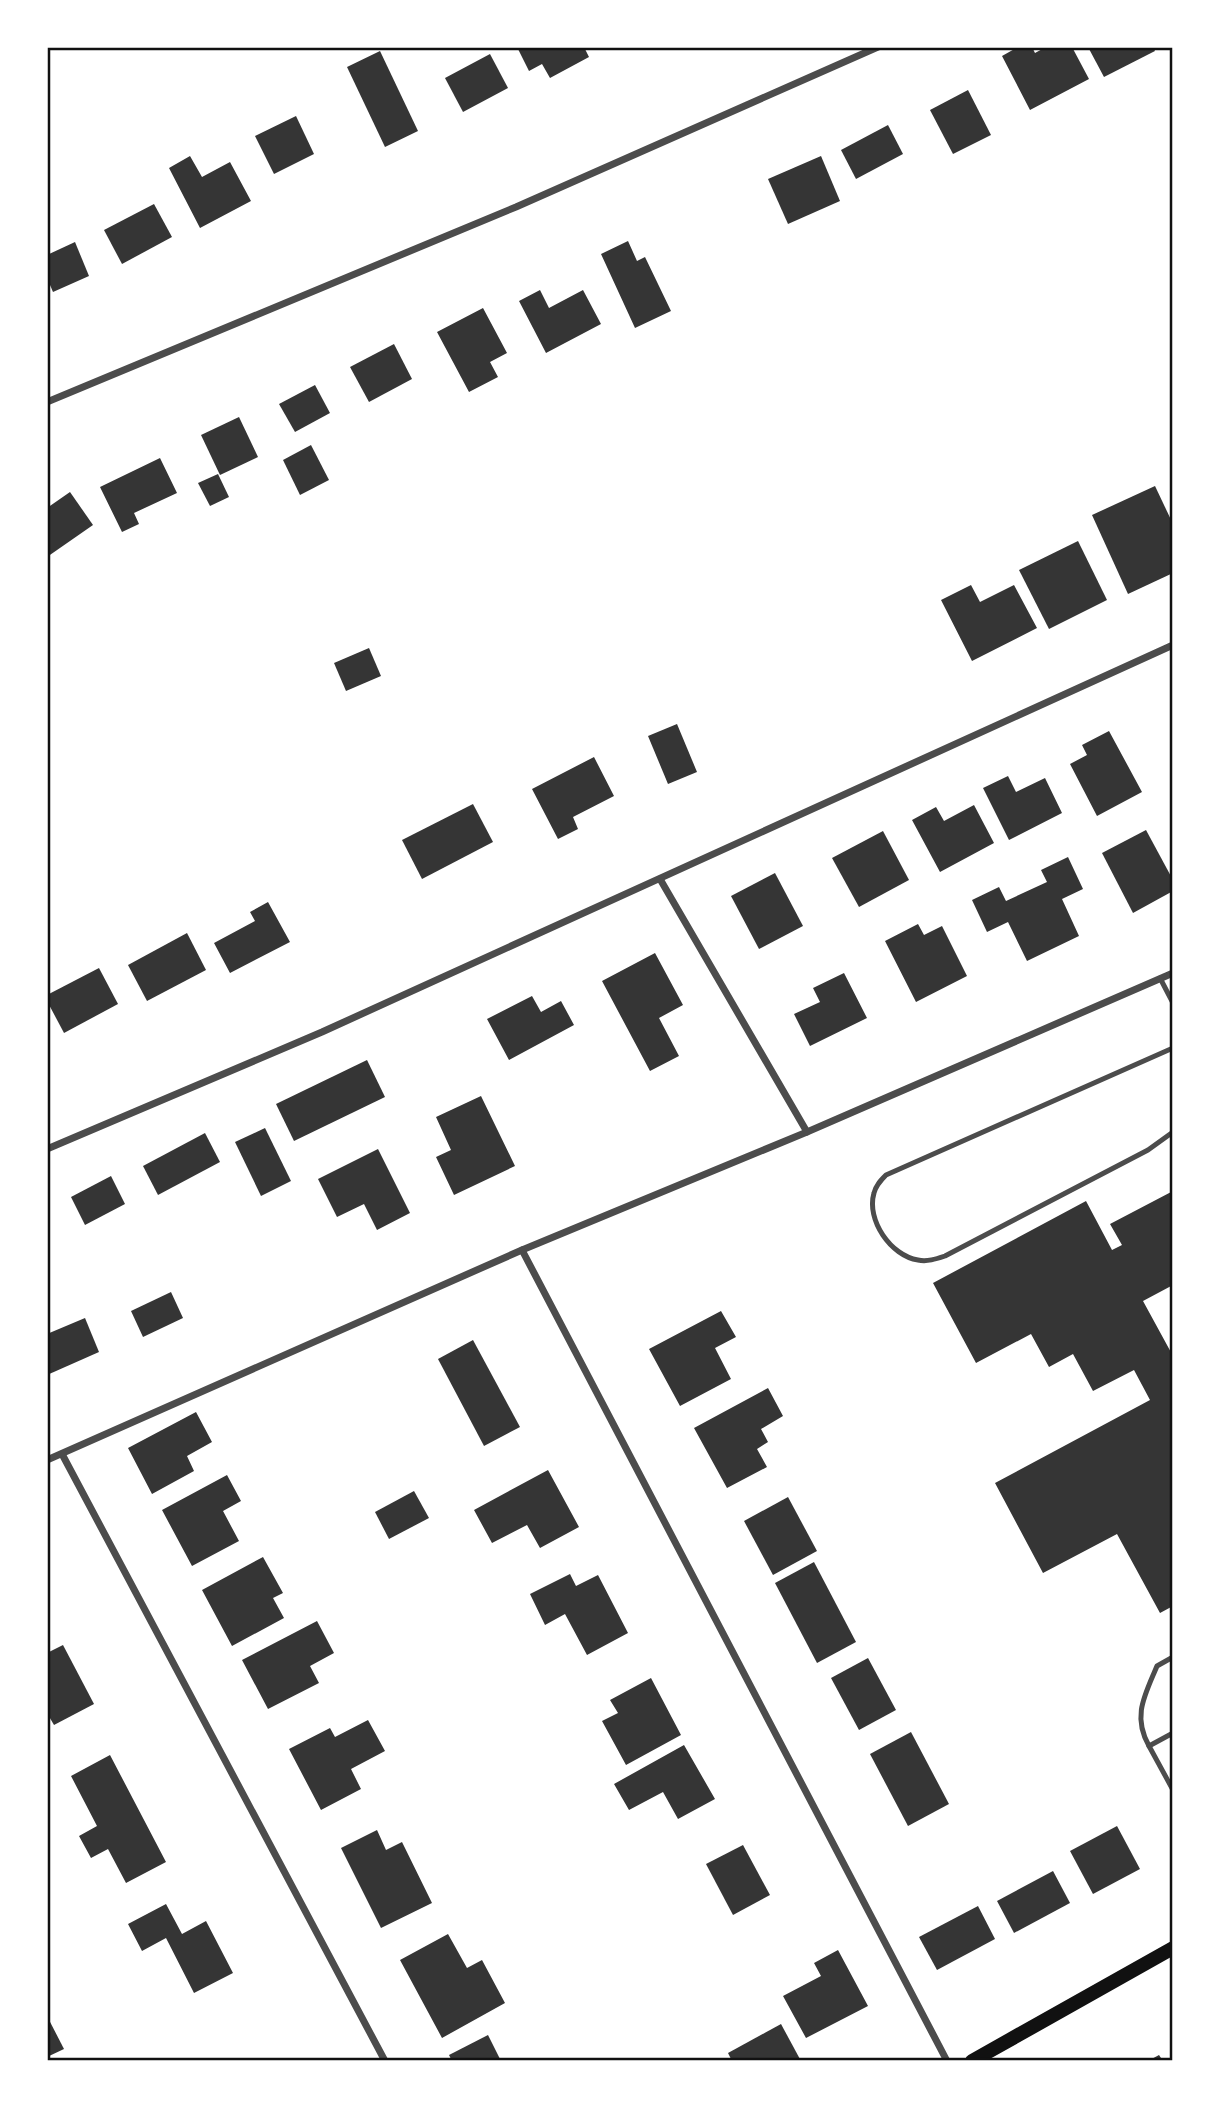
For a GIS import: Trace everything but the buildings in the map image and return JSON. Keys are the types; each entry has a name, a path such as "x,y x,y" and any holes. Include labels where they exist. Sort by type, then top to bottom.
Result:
{"main road":[{"path":"972,2061 1173,1948"}],"street":[{"path":"47,402 516,207 878,47"},
{"path":"47,1149 322,1032 1173,645"},
{"path":"660,879 807,1132"},
{"path":"47,1461 522,1250 807,1132 1173,973"},
{"path":"522,1250 947,2061"},
{"path":"62,1454 385,2061"}],"lane":[{"path":"1160,978 1173,1003"},
{"path":"1173,1048 886,1175 878,1183 872,1205 875,1216 894,1249 919,1260 932,1260 945,1256 1148,1150 1173,1132"},
{"path":"1173,1657 1157,1666 1140,1706 1142,1733 1173,1790"},
{"path":"1149,1746 1173,1733"}]}
